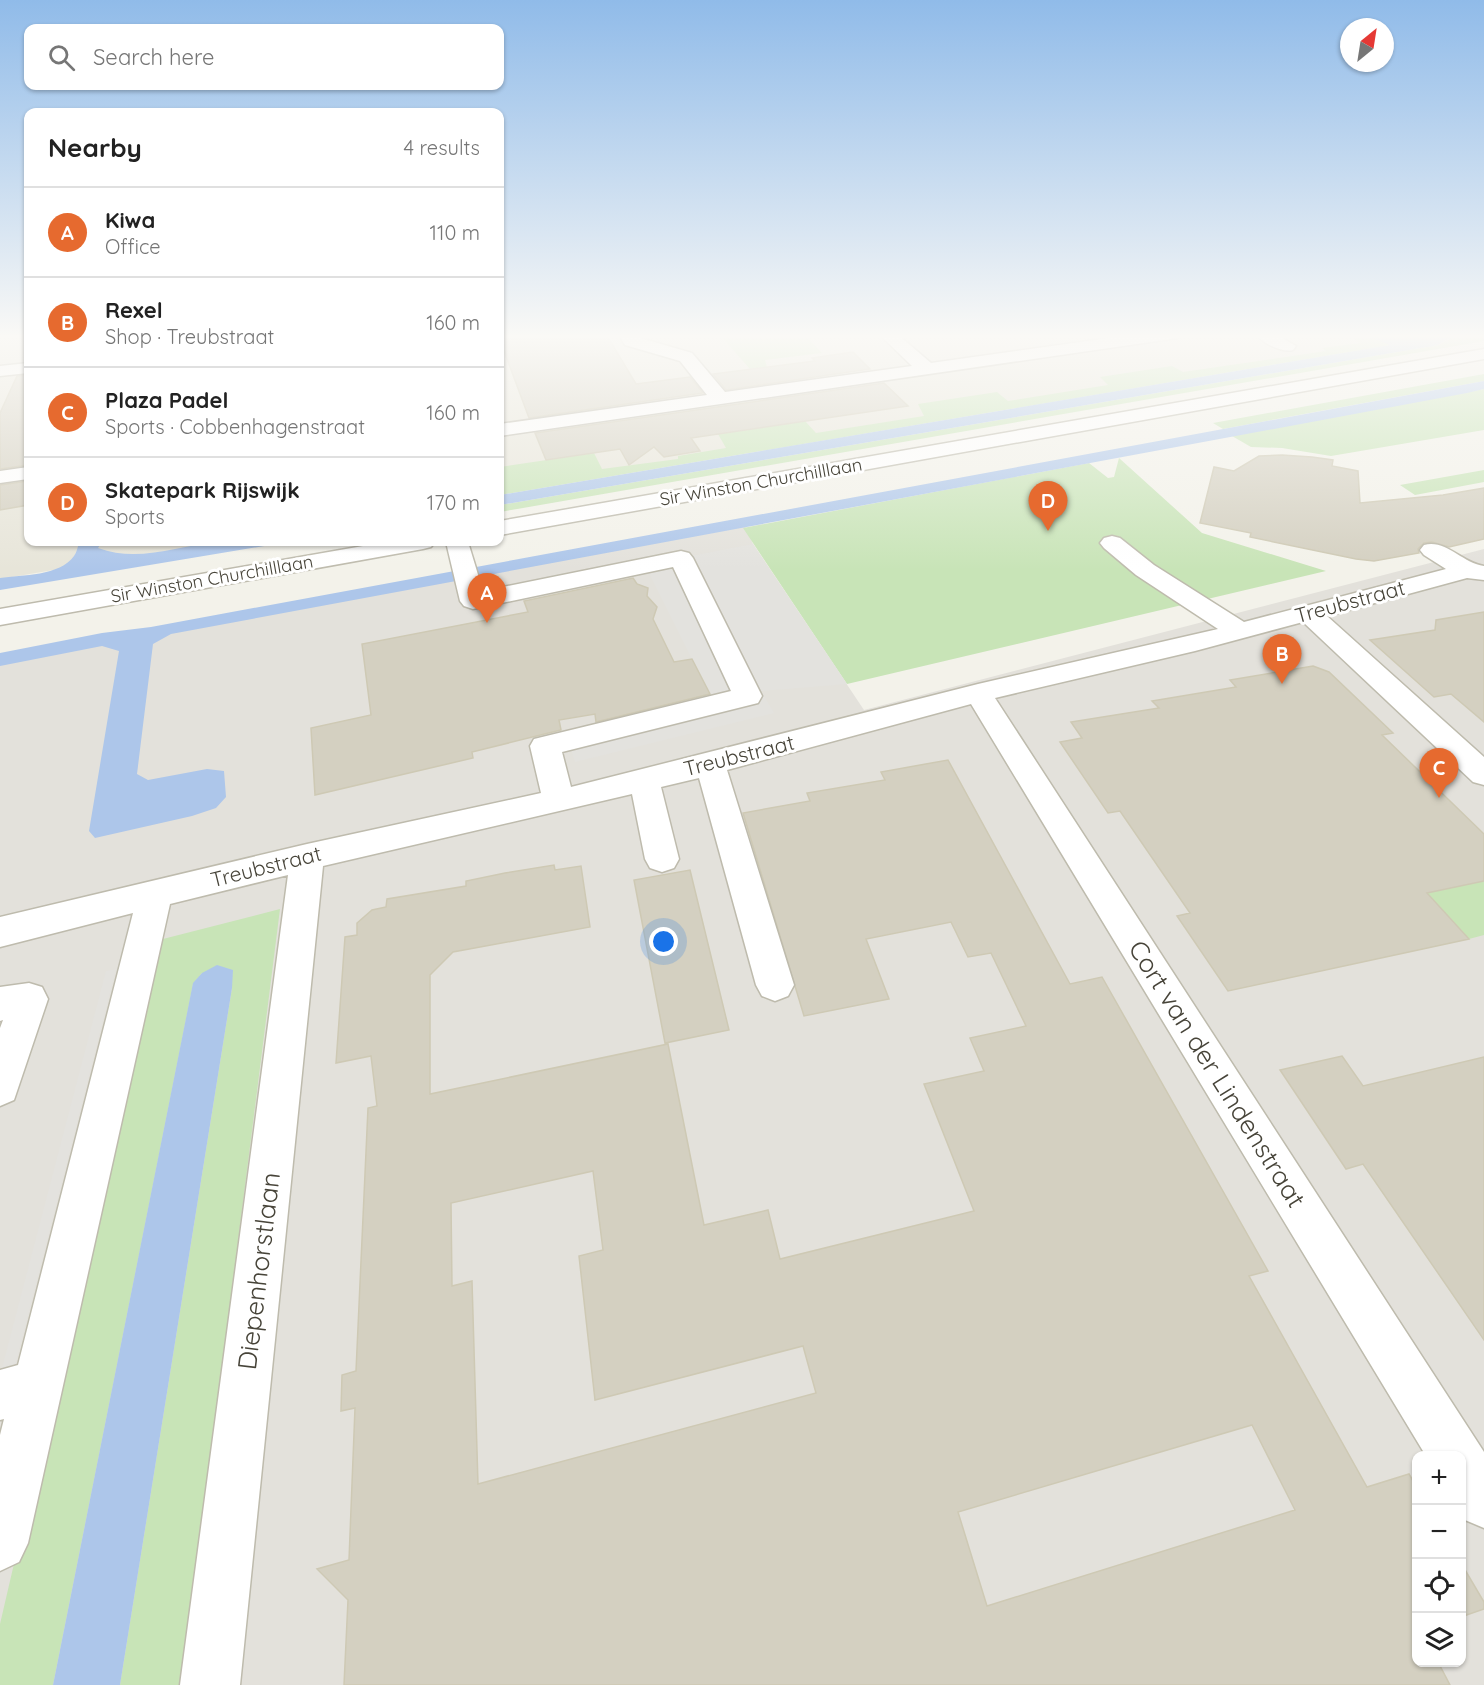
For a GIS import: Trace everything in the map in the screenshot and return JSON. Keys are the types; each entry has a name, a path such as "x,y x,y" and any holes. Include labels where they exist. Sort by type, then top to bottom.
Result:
{"street":[{"path":"504,429 624,413"},
{"name":"Sir Winston Churchilllaan","path":"504,527 1152,413"},
{"path":"0,477 24,474"},
{"path":"1112,543 1145,570 1240,631"},
{"name":"Sir Winston Churchilllaan","path":"0,617 400,546"},
{"path":"458,546 473,602 681,558 748,696 545,746 559,801"},
{"path":"1432,550 1476,572"},
{"name":"Treubstraat","path":"0,932 307,857 559,801 710,764 978,693 1476,572"},
{"path":"1308,613 1484,774"},
{"name":"Cort van der Lindenstraat","path":"978,693 1453,1451"},
{"path":"710,764 775,985"},
{"path":"644,780 662,859"},
{"name":"Diepenhorstlaan","path":"210,1685 307,857"},
{"path":"0,1543 19,1390 155,895"},
{"path":"0,1004 29,999 0,1087"},
{"path":"1466,1473 1484,1501"}],"shaded area":[{"path":"0,413 24,413 24,546 196,546 0,579"},
{"path":"504,413 982,413 504,492"},
{"path":"744,524 753,544 864,710 1484,549 1484,1685 0,1685 0,661"},
{"path":"753,544 847,684 761,691 774,713 575,762 565,730 711,697 645,565"},
{"path":"116,969 13,1374 0,1376 106,971"}],"green space":[{"path":"922,413 989,413 504,494 504,466 594,453 602,469 678,459 678,456 726,448 718,434 805,421 816,433 924,416"},
{"path":"1041,413 1072,413 504,511 504,504"},
{"path":"1270,413 1312,413 1223,429 1213,423"},
{"path":"1357,413 1484,413 1484,430 1331,456 1282,448 1251,447 1232,436"},
{"path":"1119,458 1202,533 1326,571 847,684 743,528 1089,463 1108,478 1114,477"},
{"path":"1484,470 1484,482 1415,495 1400,485"},
{"path":"1484,881 1484,935 1469,939 1427,893"},
{"path":"280,909 182,1685 120,1685 232,988 202,973 193,984 53,1685 0,1685 0,1624 159,940"}],"water":[{"path":"989,413 1041,413 504,504 504,494"},
{"path":"1313,413 1361,413 171,634 153,644 137,774 148,780 207,769 224,771 226,797 216,808 192,816 95,838 89,831 119,651 102,646 0,666 0,653 102,633 151,627"},
{"path":"78,546 99,546 98,548 113,552 143,554 191,546 264,546 0,590 0,578 50,571 68,563"},
{"path":"217,965 233,970 232,988 120,1685 53,1685 193,983 202,973"}],"building":[{"path":"0,413 24,413 24,466 0,469"},
{"path":"527,413 566,413 529,418"},
{"path":"677,413 863,413 691,438 700,451 664,457 654,447 629,465 620,449 546,460 535,433"},
{"path":"1282,455 1333,460 1332,466 1358,471 1360,503 1443,495 1484,488 1484,539 1449,547 1432,542 1424,543 1418,549 1419,553 1374,561 1250,537 1251,533 1200,523 1214,467 1234,471 1259,456"},
{"path":"24,482 24,506 0,510 0,485"},
{"path":"633,578 637,584 648,588 647,596 657,607 653,619 674,662 692,659 710,694 596,722 595,714 559,720 561,730 472,752 473,758 315,795 311,728 371,715 362,644 528,612 524,601"},
{"path":"1484,612 1484,722 1451,694 1434,697 1370,640 1435,630 1436,620"},
{"path":"1313,666 1329,672 1393,733 1382,735 1484,834 1484,881 1427,893 1469,939 1228,991 1177,916 1190,913 1120,811 1108,813 1060,742 1082,738 1071,722 1159,708 1152,701 1236,687 1230,680"},
{"path":"948,760 1070,984 1102,977 1268,1271 1249,1276 1367,1487 1409,1474 1412,1479 1412,1667 1441,1667 1450,1685 344,1685 348,1600 317,1569 349,1560 355,1408 341,1411 342,1375 356,1371 368,1108 377,1106 371,1056 336,1063 345,937 357,935 357,923 372,910 386,907 387,899 466,886 466,881 505,873 554,865 555,870 581,866 590,927 453,952 430,975 430,1094 668,1044 704,1225 768,1210 780,1259 974,1211 924,1084 984,1071 970,1038 1026,1026 991,953 968,957 951,922 866,939 889,999 804,1016 743,813 810,801 807,793 885,780 881,772","holes":["593,1171 603,1250 579,1256 595,1400 803,1346 816,1393 478,1484 472,1281 452,1286 451,1203","1252,1425 1295,1510 987,1606 958,1512"]},
{"path":"690,870 729,1030 665,1043 634,880"},
{"path":"1342,1056 1363,1086 1484,1057 1484,1340 1363,1164 1346,1169 1280,1070"},
{"path":"1466,1571 1484,1602 1484,1609 1466,1615"}],"place":[{"name":"Skatepark Rijswijk","path":"1048,531"},
{"name":"Kiwa","path":"487,623"},
{"name":"Rexel","path":"1282,684"},
{"name":"Plaza Padel","path":"1439,798"}]}
